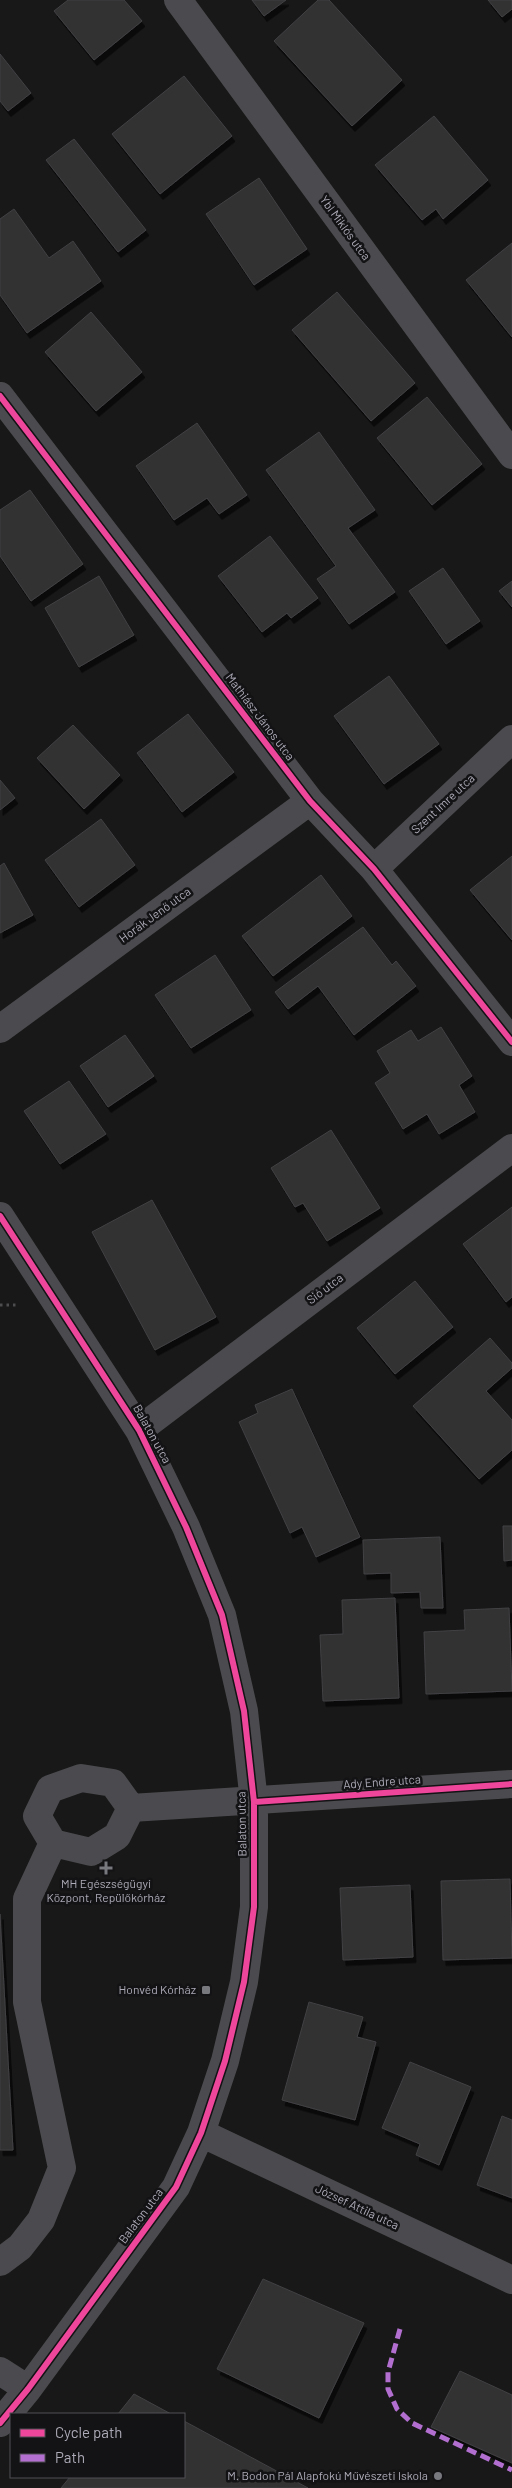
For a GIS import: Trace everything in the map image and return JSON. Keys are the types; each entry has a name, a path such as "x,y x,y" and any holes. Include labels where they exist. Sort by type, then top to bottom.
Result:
{"street":[{"name":"Ybl Miklós utca","path":"178,0 512,455"},
{"name":"Mathiász János utca","path":"0,396 310,801 374,869 512,1042"},
{"name":"Szent Imre utca","path":"374,869 512,739"},
{"name":"Horák Jenő utca","path":"0,1029 310,801"},
{"name":"Sió utca","path":"139,1430 512,1148"},
{"name":"Balaton utca","path":"0,1216 139,1430 186,1526 222,1615 244,1711 254,1802 254,1907 244,1982 225,2061 201,2133 176,2187 28,2389 0,2423"},
{"path":"81,1778 113,1782 131,1808 116,1836 91,1852 53,1843 37,1816 50,1789 81,1778"},
{"name":"Ady Endre utca","path":"131,1808 254,1802 512,1784"},
{"path":"0,2262 20,2247 41,2220 62,2168 27,2002 27,1899 53,1843"},
{"name":"József Attila utca","path":"201,2133 512,2280"},
{"path":"0,2371 28,2389"}],"building":[{"path":"68,0 124,0 142,21 94,60 54,11"},
{"path":"252,0 286,0 264,16"},
{"path":"318,0 329,0 402,80 352,126 274,41"},
{"path":"488,0 512,0 512,9 502,17"},
{"path":"0,54 31,93 8,111 0,101"},
{"path":"184,76 232,136 160,194 112,134"},
{"path":"434,116 488,180 443,219 436,209 422,220 375,165"},
{"path":"74,139 146,230 118,252 46,160"},
{"path":"259,178 307,249 254,285 206,214"},
{"path":"14,209 49,258 73,241 101,281 27,333 0,295 0,219"},
{"path":"512,243 512,337 466,280"},
{"path":"337,292 415,383 371,421 292,330"},
{"path":"91,312 142,372 96,411 45,352"},
{"path":"427,397 482,464 432,505 377,438"},
{"path":"197,423 247,495 219,514 207,498 174,520 136,466"},
{"path":"319,432 375,510 348,528 395,592 349,624 317,579 336,566 266,470"},
{"path":"30,490 83,564 31,601 0,556 0,510"},
{"path":"270,536 318,598 291,618 287,613 262,632 218,576"},
{"path":"443,568 480,621 446,644 409,591"},
{"path":"99,576 134,635 79,667 45,608"},
{"path":"512,581 512,607 499,591"},
{"path":"389,676 439,744 384,784 334,716"},
{"path":"188,714 234,772 182,812 137,753"},
{"path":"73,725 120,775 84,809 37,758"},
{"path":"0,780 15,798 0,810"},
{"path":"101,819 135,865 79,907 45,860"},
{"path":"512,856 512,940 470,890"},
{"path":"4,863 33,915 0,933 0,866"},
{"path":"321,875 352,916 273,976 242,936"},
{"path":"363,927 392,965 396,961 416,986 354,1035 318,986 288,1009 275,992"},
{"path":"215,955 251,1010 191,1048 155,995"},
{"path":"441,1027 472,1076 459,1085 475,1112 439,1134 427,1114 403,1129 375,1083 390,1073 377,1051 411,1030 418,1041"},
{"path":"125,1035 154,1076 108,1107 80,1066"},
{"path":"69,1081 106,1134 60,1164 24,1111"},
{"path":"331,1130 380,1208 327,1241 303,1203 295,1207 271,1168"},
{"path":"152,1200 216,1317 155,1350 92,1232"},
{"path":"512,1207 512,1297 506,1302 463,1244"},
{"path":"415,1281 453,1327 395,1374 357,1328"},
{"path":"490,1338 512,1363 512,1368 486,1391 512,1420 512,1450 479,1479 413,1406"},
{"path":"292,1389 360,1537 316,1557 302,1527 290,1533 239,1422 258,1413 255,1405"},
{"path":"503,1526 512,1526 512,1560 504,1561"},
{"path":"440,1537 443,1608 421,1608 420,1592 391,1593 391,1573 364,1574 363,1540"},
{"path":"395,1598 399,1698 323,1701 320,1635 343,1634 342,1600"},
{"path":"509,1608 512,1691 426,1694 424,1632 465,1630 464,1610"},
{"path":"510,1879 512,1958 443,1960 441,1881"},
{"path":"410,1885 413,1957 343,1960 340,1888"},
{"path":"0,1914 13,2150 0,2150"},
{"path":"309,2002 363,2017 357,2037 376,2042 355,2120 282,2100"},
{"path":"410,2062 471,2087 439,2165 416,2155 420,2144 382,2128"},
{"path":"502,2116 512,2120 512,2198 477,2185"},
{"path":"263,2279 364,2323 319,2418 217,2369"},
{"path":"460,2371 512,2395 512,2463 431,2427"},
{"path":"134,2394 169,2413 119,2413"},
{"path":"185,2422 308,2488 61,2488 69,2478 185,2478"}],"marked path":[{"path":"400,2329 388,2372 388,2389 397,2409 412,2423 512,2470"}],"cycle path":[{"path":"0,396 310,801 374,869 512,1042"},
{"path":"0,1216 139,1430 186,1527 222,1615 244,1711 254,1802 254,1907 244,1982 225,2061 201,2133 176,2187 28,2389 0,2423"},
{"path":"254,1802 512,1784"}],"place":[{"name":"MH Egészségügyi Központ, Repülőkórház","path":"106,1868"},
{"name":"Honvéd Kórház","path":"206,1990"},
{"name":"M. Bodon Pál Alapfokú Művészeti Iskola","path":"438,2476"}]}
